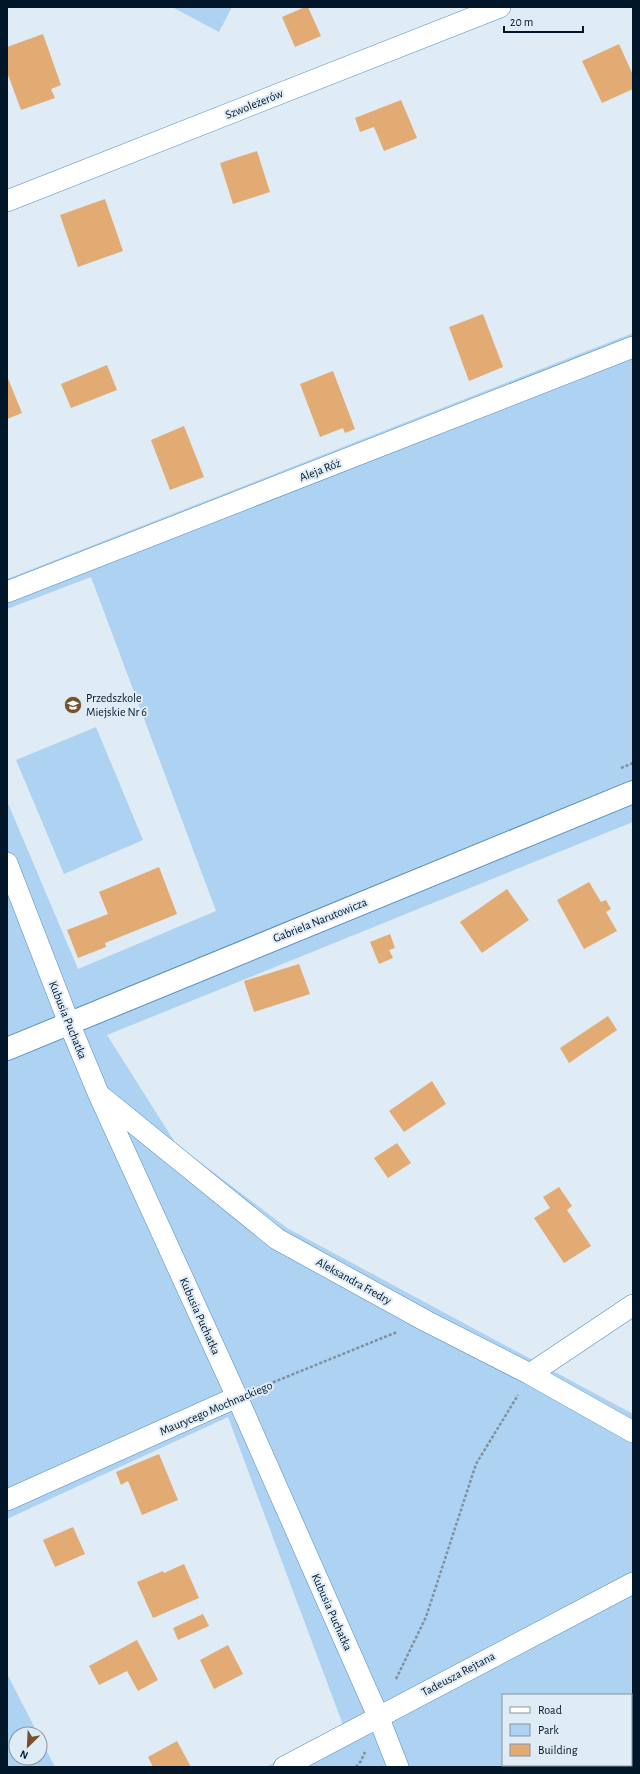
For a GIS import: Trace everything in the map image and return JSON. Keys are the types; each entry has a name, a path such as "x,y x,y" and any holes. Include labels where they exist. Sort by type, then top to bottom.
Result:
{"street":[{"name":"Szwoleżerów","path":"7,201 500,7"},
{"name":"Aleja Róż","path":"7,592 633,347"},
{"name":"Gabriela Narutowicza","path":"7,1049 633,792"},
{"name":"Kubusia Puchatka","path":"7,863 69,1023 99,1095 237,1397 378,1716 398,1767"},
{"name":"Aleksandra Fredry","path":"99,1095 277,1240 426,1321 530,1374 633,1432"},
{"path":"530,1374 633,1305"},
{"name":"Maurycego Mochnackiego","path":"7,1500 237,1397"},
{"name":"Tadeusza Rejtana","path":"284,1767 378,1716 633,1583"}],"path":[{"name":"Maurycego Mochnackiego","path":"237,1397 426,1321"},
{"path":"395,1681 426,1617 476,1464 530,1374"}],"green space":[{"path":"172,7 232,7 219,32"},
{"path":"633,333 633,822 107,1035 176,1144 287,1228 633,1414 633,1767 266,1767 343,1725 228,1417 7,1519 7,801 78,969 216,911 91,577 7,609 7,579"},
{"path":"96,727 143,840 64,874 16,760"},
{"path":"7,1674 34,1726 8,1726 8,1766 48,1766 48,1753 55,1767 7,1767"}],"building":[{"path":"308,7 321,36 295,47 282,17"},
{"path":"43,34 61,85 51,89 55,98 21,110 7,72 7,47"},
{"path":"619,44 633,75 633,89 602,103 582,61"},
{"path":"401,100 417,138 384,151 374,127 360,132 355,118"},
{"path":"257,151 270,192 233,204 220,163"},
{"path":"105,199 123,251 78,267 60,215"},
{"path":"483,314 503,367 469,381 449,327"},
{"path":"107,365 117,390 71,408 61,384"},
{"path":"333,371 355,429 345,433 343,428 320,437 300,384"},
{"path":"7,376 22,413 7,419"},
{"path":"184,426 204,477 170,490 151,440"},
{"path":"159,867 177,914 105,943 106,947 78,958 67,930 108,914 99,892"},
{"path":"589,882 601,902 606,900 611,909 606,912 617,931 584,949 557,900"},
{"path":"507,889 529,920 482,953 460,922"},
{"path":"390,934 395,948 389,950 393,958 379,964 370,942"},
{"path":"299,964 310,994 254,1012 244,981"},
{"path":"608,1016 617,1030 569,1063 560,1048"},
{"path":"432,1081 446,1104 404,1132 389,1111"},
{"path":"397,1143 411,1163 388,1178 374,1158"},
{"path":"559,1187 572,1206 567,1210 591,1246 564,1263 534,1218 550,1208 543,1197"},
{"path":"159,1454 178,1500 142,1515 128,1481 121,1485 116,1472"},
{"path":"73,1527 85,1554 55,1567 43,1540"},
{"path":"184,1564 199,1598 153,1618 137,1582 163,1571 164,1573"},
{"path":"203,1614 209,1626 178,1640 173,1628"},
{"path":"137,1640 158,1680 138,1691 127,1671 99,1685 89,1666"},
{"path":"228,1645 243,1674 214,1689 200,1660"},
{"path":"177,1741 191,1767 153,1767 148,1757"}],"place":[{"name":"Przedszkole Miejskie Nr 6","path":"73,705"}]}
